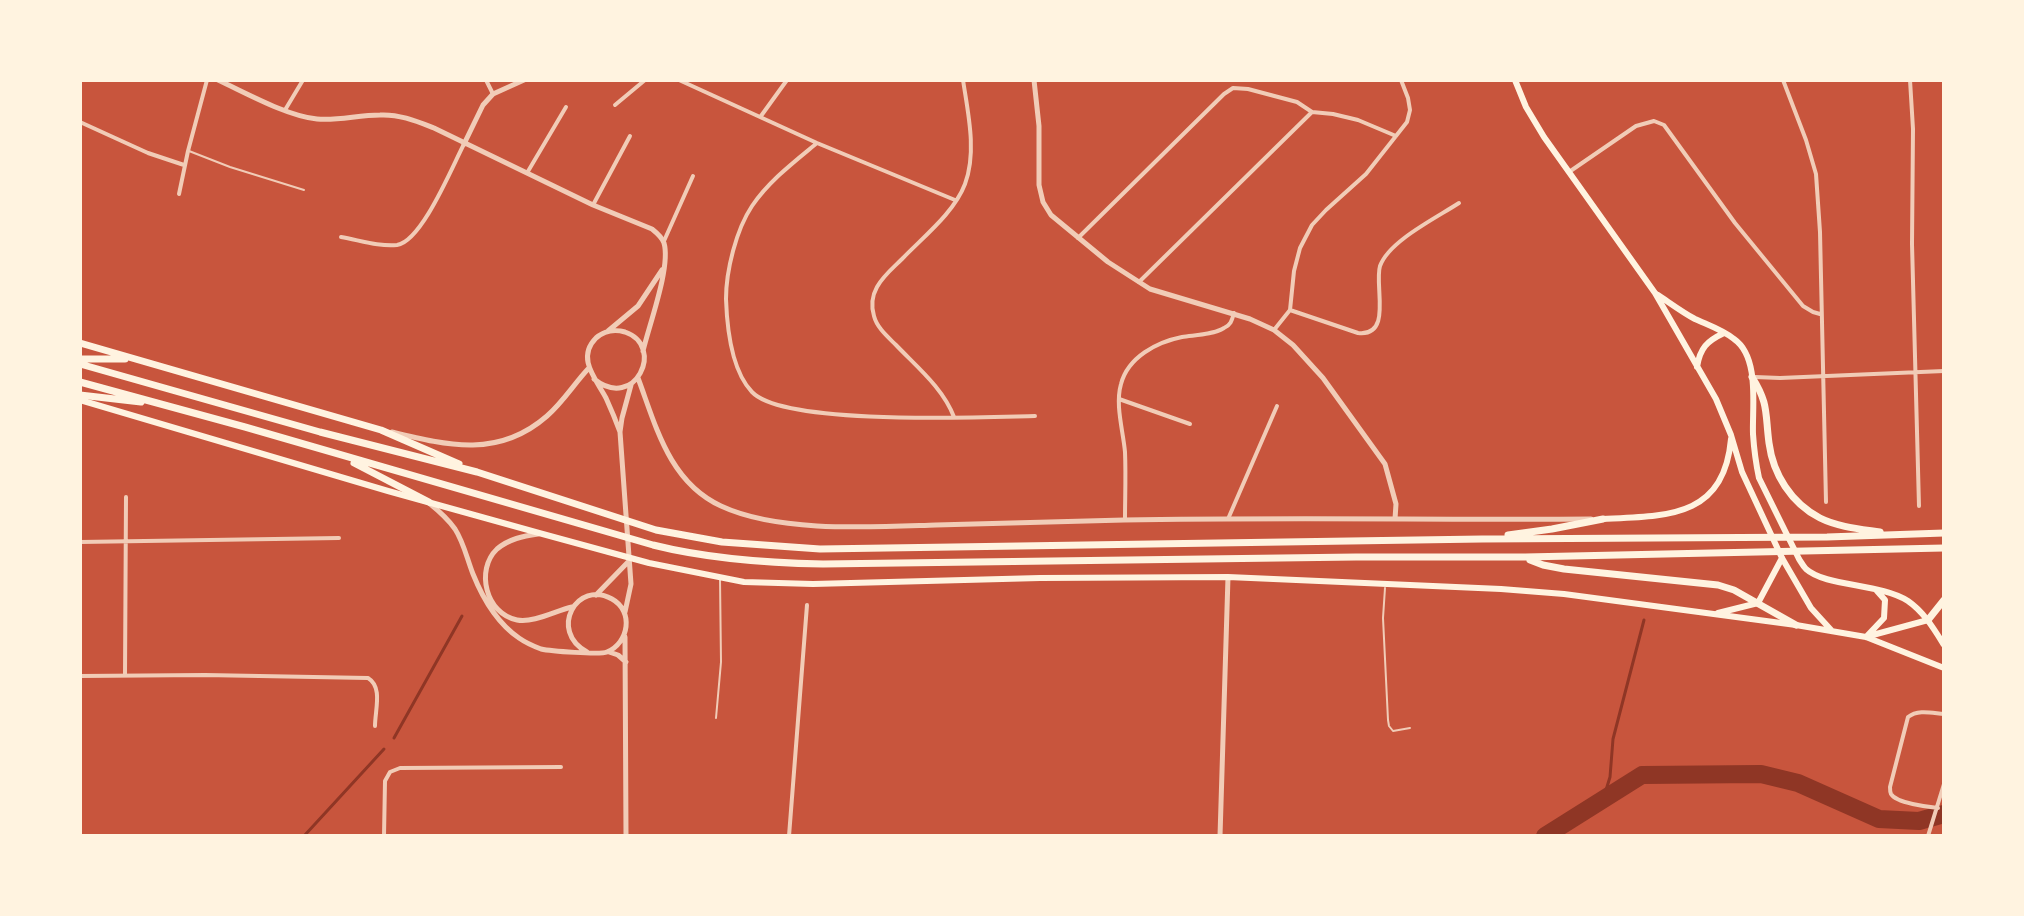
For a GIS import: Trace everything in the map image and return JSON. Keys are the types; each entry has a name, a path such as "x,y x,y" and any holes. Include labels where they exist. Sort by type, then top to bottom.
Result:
{"main road":[{"path":"1515,80 1526,107 1544,137 1655,293 1716,399 1742,472 1782,558 1811,608 1832,631"},
{"path":"1655,293 1683,312 1737,340 1744,352 1752,377 1753,432 1759,478 1806,569 1815,575 1892,593 1908,602 1928,620 1944,645"},
{"path":"1697,367 1706,344 1724,333"},
{"path":"80,343 381,430 477,472"},
{"path":"80,362 136,360"},
{"path":"80,362 320,432 477,472 656,530 769,547 820,549 1944,533"},
{"path":"1752,377 1766,404 1773,463 1792,496 1819,518 1898,534"},
{"path":"80,382 653,545 721,559 823,564 1525,557 1944,548"},
{"path":"80,398 163,404"},
{"path":"80,398 539,533 649,563 720,578 767,584 813,584 1228,577 1564,594 1866,637 1944,668"},
{"path":"1482,539 1603,519 1656,516 1695,505 1708,496 1723,474 1731,435"},
{"path":"341,456 429,502"},
{"path":"1525,557 1564,569 1718,585 1734,590 1796,625"},
{"path":"1712,614 1758,603 1782,558"},
{"path":"1866,586 1880,593 1886,610 1884,618 1866,637"},
{"path":"1866,637 1928,620 1944,600"}],"street":[{"path":"179,194 207,80"},
{"path":"218,80 285,110 314,119 396,115 434,128 526,174 652,229 664,241"},
{"path":"285,110 303,80"},
{"path":"486,80 493,94"},
{"path":"341,237 398,245 409,240 429,213 483,105 493,94 524,80"},
{"path":"615,105 645,80"},
{"path":"679,80 817,143 956,201"},
{"path":"761,116 787,80"},
{"path":"954,417 942,394 874,320 872,304 876,288 884,276 956,201 964,186 969,172 970,152 963,80"},
{"path":"1035,80 1039,185 1043,202 1051,215 1108,262 1139,282 1162,293 1234,313 1274,330 1316,370 1377,451 1385,464 1396,504 1395,519"},
{"path":"1274,330 1290,310 1294,271 1300,248 1312,225 1366,174 1407,122 1410,110 1401,80"},
{"path":"1783,80 1816,174 1826,502"},
{"path":"1910,80 1919,506"},
{"path":"1078,238 1233,88 1297,102 1312,112 1358,120 1396,136"},
{"path":"526,174 566,107"},
{"path":"1139,282 1312,112"},
{"path":"1569,172 1636,126 1654,121 1664,125 1735,223 1803,306 1820,314"},
{"path":"80,122 148,153 184,165"},
{"path":"593,205 630,136"},
{"path":"817,143 770,184 750,209 728,267 727,315 733,350 742,376 753,394 770,403 793,409 885,418 1035,416"},
{"path":"643,351 665,265 664,241 693,176"},
{"path":"1290,310 1358,333 1366,334 1374,329 1380,309 1377,282 1387,253 1398,242 1459,203"},
{"path":"620,432 607,400 588,369 590,346 638,306 665,265"},
{"path":"1125,520 1125,452 1119,399 1121,383 1128,368 1140,355 1160,344 1222,330 1232,321 1234,313"},
{"path":"594,379 608,387 624,387 632,384 643,370 645,360 636,338 622,331 607,332"},
{"path":"381,430 451,445 498,443 531,429 548,415 588,369"},
{"path":"1752,377 1944,371"},
{"path":"638,378 660,439 682,476 718,505 746,516 782,523 881,526 1228,519 1603,519"},
{"path":"626,836 625,613 631,584 620,432 632,384"},
{"path":"1119,399 1190,424"},
{"path":"1228,519 1277,406"},
{"path":"125,675 126,497"},
{"path":"429,502 456,530 481,593 504,625 517,637 543,649 602,654 619,645 625,635"},
{"path":"539,533 513,539 495,551 487,566 485,582 489,597 508,617 519,620 573,607"},
{"path":"80,542 339,538"},
{"path":"587,652 579,648 569,633 569,615 579,601 596,595 628,561"},
{"path":"1220,836 1228,577"},
{"path":"596,595 610,597 625,613"},
{"path":"789,836 807,605"},
{"path":"609,652 626,663"},
{"path":"80,676 368,678 377,688 375,726"},
{"path":"1937,810 1893,797 1890,787 1908,717 1919,712 1944,714"},
{"path":"384,836 385,781 390,772 400,768 561,767"},
{"path":"1930,836 1944,784"}],"lane":[{"path":"188,151 304,190"},
{"path":"716,718 721,662 720,578"},
{"path":"1385,583 1389,726 1393,731 1410,728"}],"waterway":[{"path":"394,738 462,616"},
{"path":"1603,800 1610,777 1613,739 1644,620"},
{"path":"304,836 384,749"},
{"path":"1545,836 1642,775 1761,774 1798,783 1879,819 1919,821 1944,814"}]}
